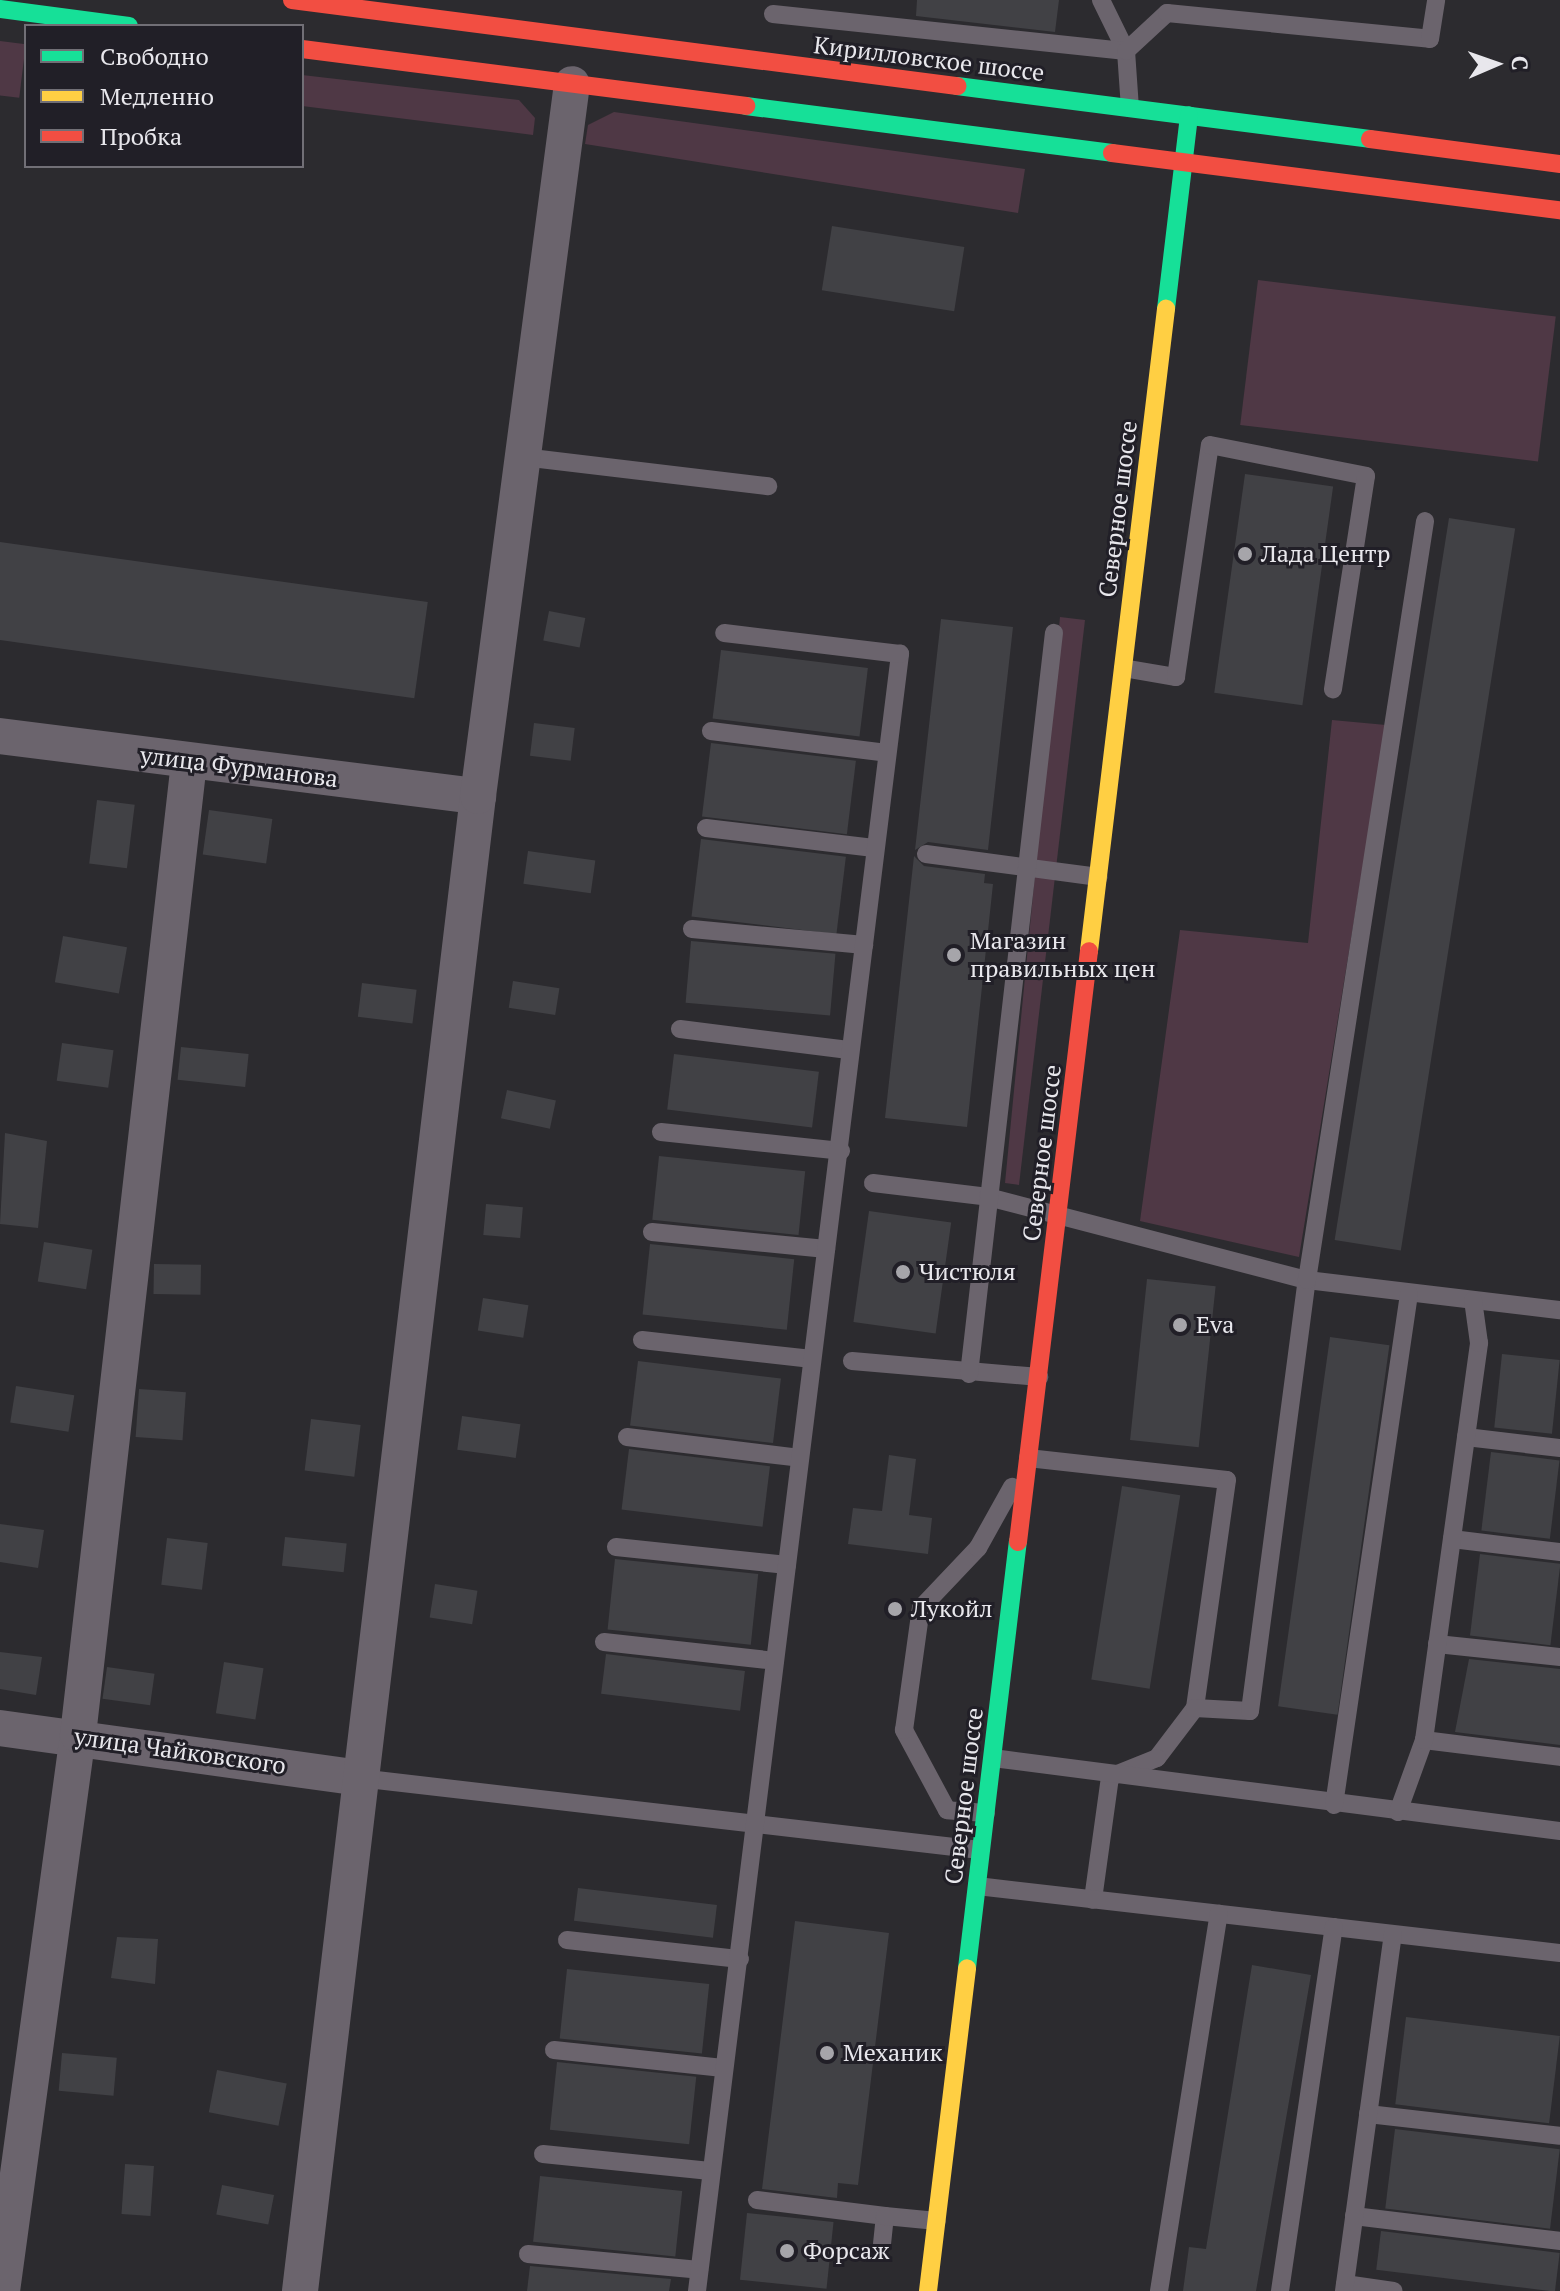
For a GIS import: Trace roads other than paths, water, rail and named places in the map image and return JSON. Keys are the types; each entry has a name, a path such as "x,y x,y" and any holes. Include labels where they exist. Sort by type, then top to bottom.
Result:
{"main road":[{"name":"Кирилловское шоссе","path":"292,0 1560,164"},
{"path":"0,9 114,24"},
{"path":"304,49 1560,210"},
{"name":"Северное шоссе","path":"928,2291 1189,115"}],"street":[{"path":"300,2291 478,796 572,84"},
{"name":"улица Фурманова","path":"0,736 478,796"},
{"path":"2,2291 78,1735 189,762"},
{"name":"улица Чайковского","path":"0,1728 78,1735 359,1778"}],"lane":[{"path":"1101,0 1126,51 1130,108"},
{"path":"1126,51 1164,7 1430,39 1436,0"},
{"path":"773,14 1126,51"},
{"path":"1123,668 1176,677 1210,445 1366,476 1333,689"},
{"path":"523,457 768,486"},
{"path":"1195,1708 1250,1711 1307,1280 1425,521"},
{"path":"697,2291 812,1359 841,1151 849,1050 900,654 724,633"},
{"path":"969,1374 1054,633"},
{"path":"711,731 887,753"},
{"path":"706,828 874,848"},
{"path":"926,854 1098,877"},
{"path":"692,929 864,945"},
{"path":"680,1029 849,1050"},
{"path":"661,1132 841,1151"},
{"path":"873,1183 988,1197 1307,1280 1560,1310"},
{"path":"652,1232 826,1249"},
{"path":"1334,1805 1409,1294"},
{"path":"1398,1812 1424,1740 1479,1343 1473,1300"},
{"path":"642,1340 812,1359"},
{"path":"852,1361 969,1374 1039,1377"},
{"path":"627,1437 800,1458"},
{"path":"1466,1437 1560,1448"},
{"path":"986,1813 947,1810 904,1730 921,1608 978,1548 1029,1456 1227,1480 1195,1708 1157,1758 1110,1777"},
{"path":"1452,1539 1560,1552"},
{"path":"616,1547 787,1565"},
{"path":"604,1642 775,1661"},
{"path":"1437,1644 1560,1657"},
{"path":"1424,1740 1560,1757"},
{"path":"993,1758 1110,1777 1560,1831"},
{"path":"1093,1900 1110,1777"},
{"path":"359,1778 982,1850"},
{"path":"977,1886 1560,1953"},
{"path":"1159,2291 1219,1914"},
{"path":"1280,2291 1334,1927"},
{"path":"1393,1934 1344,2288 1394,2291"},
{"path":"567,1940 740,1959"},
{"path":"554,2050 723,2068"},
{"path":"1368,2114 1560,2136"},
{"path":"543,2154 710,2171"},
{"path":"757,2200 937,2221"},
{"path":"882,2244 885,2216"},
{"path":"1354,2216 1560,2241"},
{"path":"528,2254 699,2270"}],"place":[{"name":"Лада Центр","path":"1245,554"},
{"name":"Магазин правильных цен","path":"954,955"},
{"name":"Чистюля","path":"903,1272"},
{"name":"Eva","path":"1180,1325"},
{"name":"Лукойл","path":"895,1609"},
{"name":"Механик","path":"827,2053"},
{"name":"Форсаж","path":"787,2251"}]}
